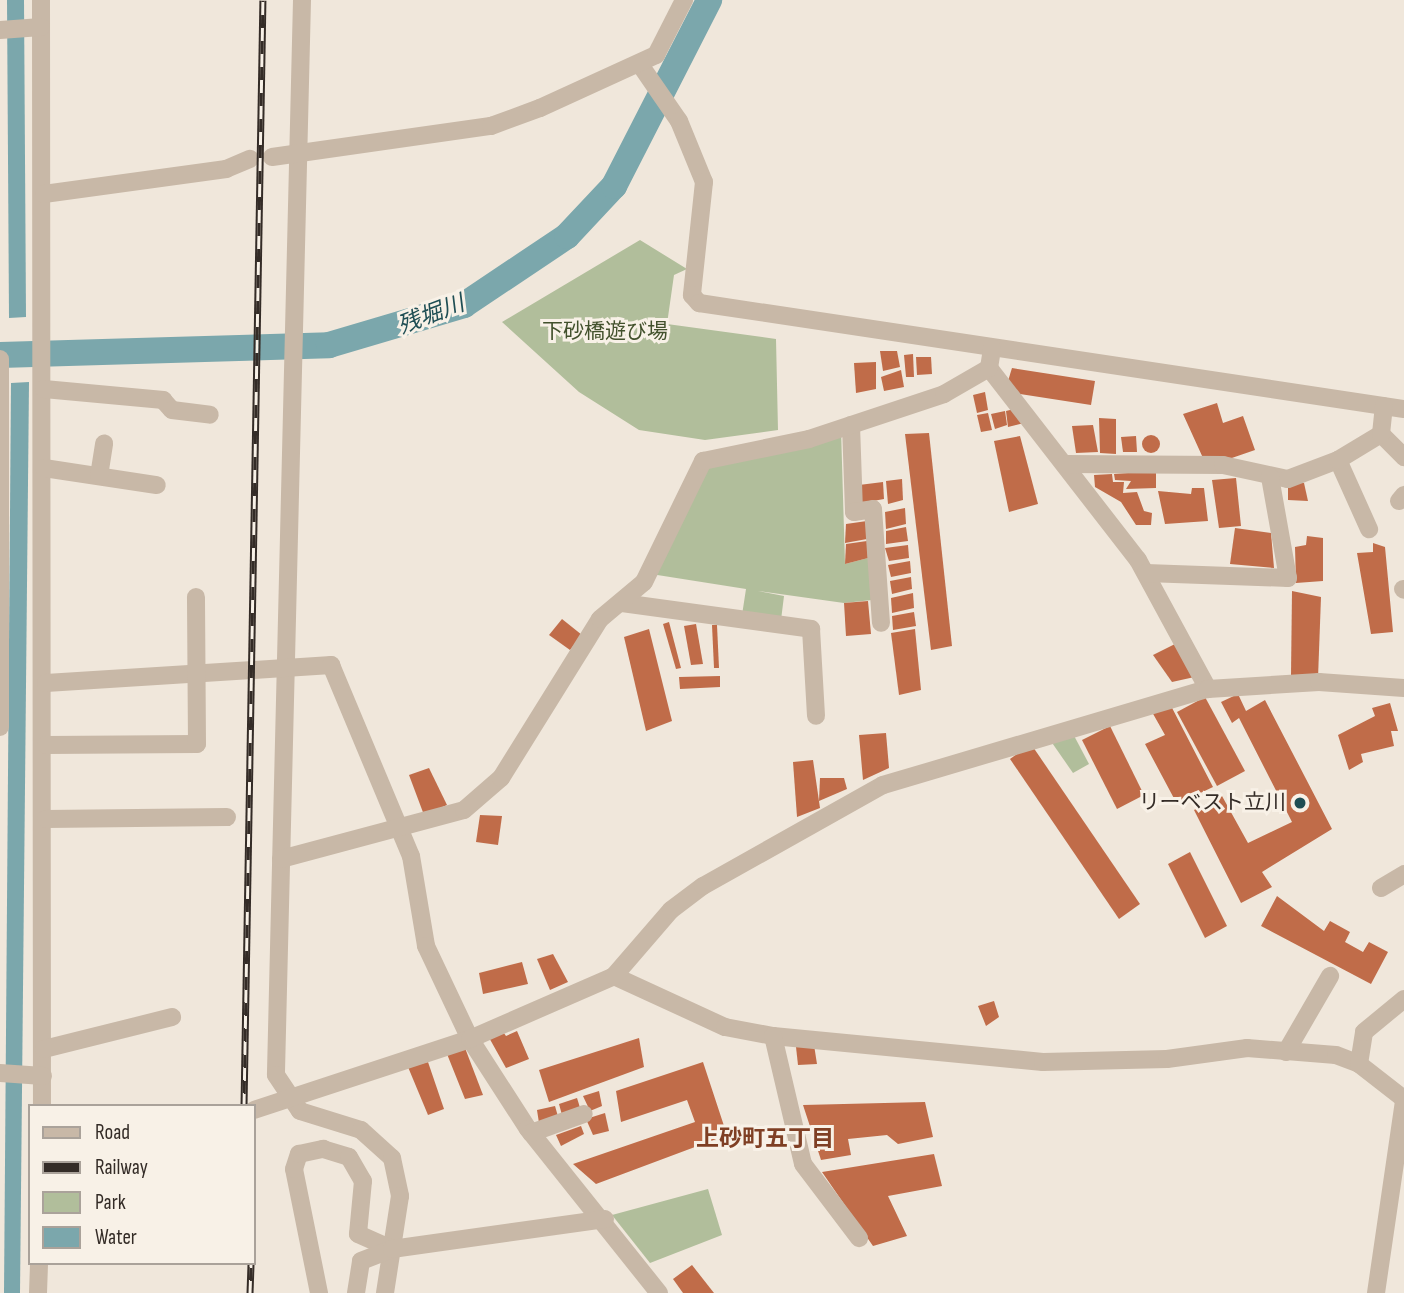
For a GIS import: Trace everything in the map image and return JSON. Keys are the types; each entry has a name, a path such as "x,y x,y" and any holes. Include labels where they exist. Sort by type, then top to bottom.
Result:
{"street":[{"path":"41,0 34,28 44,194 46,819 44,1049 39,1075 42,1104"},
{"path":"302,0 276,1075 288,1099 313,1119 369,1134 393,1158 401,1190 385,1293"},
{"path":"272,157 297,158 491,127 641,66 656,55 684,0"},
{"path":"2,30 34,28"},
{"path":"641,66 675,114 705,189 692,295 699,303 1404,409"},
{"path":"44,194 226,169 250,159"},
{"path":"992,348 989,369 1066,464 1146,573 1208,689"},
{"path":"0,359 0,727"},
{"path":"281,859 464,810 501,778 600,620 643,582 703,461 774,449 851,425 944,394 989,369"},
{"path":"44,381 163,400 172,410 210,415"},
{"path":"1381,434 1384,406"},
{"path":"851,425 854,512 873,509 881,623"},
{"path":"1066,464 1223,465 1270,477 1306,475 1338,460 1381,434"},
{"path":"1381,434 1404,457"},
{"path":"99,476 104,443"},
{"path":"1338,460 1369,529"},
{"path":"44,468 158,485"},
{"path":"1146,573 1289,578 1270,477"},
{"path":"46,745 197,744 197,597"},
{"path":"622,603 811,629 816,716"},
{"path":"46,683 331,665 413,865 426,946 470,1039 531,1133 606,1219 659,1293"},
{"path":"256,1109 470,1039 614,975 671,909 703,886 883,785 1208,689 1319,682 1404,688"},
{"path":"46,819 227,817"},
{"path":"1381,888 1404,874"},
{"path":"614,975 724,1027 774,1036 1043,1062 1167,1059 1247,1048 1336,1055 1359,1064 1404,1099 1376,1293"},
{"path":"1286,1052 1330,976"},
{"path":"1359,1064 1364,1032 1404,999"},
{"path":"44,1049 172,1017"},
{"path":"774,1036 803,1164 859,1238"},
{"path":"3,1073 39,1075"},
{"path":"531,1133 584,1114"},
{"path":"319,1293 294,1169 299,1154 323,1149 349,1157 363,1181 358,1234 392,1249"},
{"path":"356,1293 361,1261 392,1249 606,1219"},
{"path":"38,1293 39,1265"}],"green space":[{"name":"下砂橋遊び場","path":"640,240 687,269 674,275 667,324 776,339 778,430 705,440 639,430 579,392 502,322"},
{"path":"841,429 845,564 868,558 872,600 844,603 758,591 784,596 781,620 742,615 746,589 651,574 704,464"},
{"path":"1071,730 1089,764 1073,773 1048,737"},
{"path":"708,1189 722,1235 650,1263 612,1215"}],"water":[{"path":"7,0 24,0 26,317 9,318"},
{"path":"29,382 20,1293 4,1293 11,383"}],"building":[{"path":"880,351 897,351 900,367 883,371"},
{"path":"913,354 914,377 906,377 904,355"},
{"path":"916,357 931,357 932,374 917,375"},
{"path":"876,362 876,389 856,393 854,363"},
{"path":"1012,368 1095,381 1091,405 1020,394 1008,381"},
{"path":"901,370 904,387 884,391 881,377"},
{"path":"985,392 988,410 977,413 973,395"},
{"path":"1217,403 1223,423 1243,416 1255,450 1226,460 1203,458 1183,414"},
{"path":"1022,407 1024,423 1008,427 1006,411"},
{"path":"1005,411 1007,425 995,429 991,414"},
{"path":"988,413 992,430 981,432 977,415"},
{"path":"1099,418 1116,419 1116,454 1100,453"},
{"path":"1093,425 1098,452 1076,453 1072,426"},
{"path":"929,433 952,646 931,650 905,434"},
{"path":"1151,435 1157,438 1160,444 1157,450 1151,453 1145,450 1142,444 1145,438"},
{"path":"1020,436 1038,504 1009,512 994,441"},
{"path":"1136,436 1137,452 1123,452 1121,437"},
{"path":"1156,471 1156,488 1126,489 1131,481 1115,480 1114,474"},
{"path":"1112,474 1113,482 1124,482 1123,493 1137,492 1144,511 1152,513 1151,525 1136,525 1121,502 1095,487 1094,475"},
{"path":"1236,478 1241,526 1219,528 1212,480"},
{"path":"902,479 903,500 888,504 886,481"},
{"path":"883,482 884,499 862,503 859,485"},
{"path":"1288,483 1304,483 1308,501 1288,500"},
{"path":"1192,488 1204,488 1208,521 1165,524 1158,491 1191,494"},
{"path":"905,508 906,524 886,529 885,512"},
{"path":"867,521 867,539 845,543 846,524"},
{"path":"906,527 908,541 886,544 886,531"},
{"path":"1235,528 1271,533 1274,568 1230,564"},
{"path":"1307,536 1323,538 1323,581 1296,583 1295,547 1306,545"},
{"path":"867,541 868,558 845,564 846,544"},
{"path":"1373,543 1385,547 1393,632 1371,634 1357,553 1373,552"},
{"path":"908,545 909,558 889,561 885,548"},
{"path":"910,561 911,573 891,577 888,565"},
{"path":"911,577 912,589 892,594 890,581"},
{"path":"1292,591 1321,597 1318,678 1291,675"},
{"path":"913,593 914,608 892,613 891,598"},
{"path":"868,601 871,634 846,636 844,603"},
{"path":"914,612 916,626 893,630 892,616"},
{"path":"562,619 582,635 570,650 549,635"},
{"path":"669,622 681,668 676,669 663,624"},
{"path":"696,624 703,664 691,665 684,626"},
{"path":"712,625 717,625 719,668 714,668"},
{"path":"649,629 672,721 646,731 624,637"},
{"path":"915,629 921,690 899,695 891,633"},
{"path":"1181,641 1199,676 1172,682 1153,655"},
{"path":"720,676 720,687 680,689 679,677"},
{"name":"リーベスト立川","path":"1238,694 1246,711 1265,700 1332,829 1262,872 1272,887 1241,903 1194,810 1222,796 1248,843 1292,822 1239,718 1232,723 1221,702"},
{"path":"1205,697 1245,771 1217,786 1177,712"},
{"path":"1169,702 1213,787 1177,804 1145,744 1165,735 1152,712"},
{"path":"1390,703 1398,731 1391,731 1394,746 1361,754 1363,762 1349,770 1338,735 1375,716 1372,708"},
{"path":"1110,726 1144,795 1117,809 1082,740"},
{"path":"886,733 889,768 863,780 859,735"},
{"path":"1031,744 1140,904 1119,919 1010,759"},
{"path":"813,760 820,808 797,817 793,762"},
{"path":"429,768 447,805 424,815 409,775"},
{"path":"820,778 844,778 847,789 819,801"},
{"path":"480,815 502,816 498,845 476,842"},
{"path":"1190,852 1227,926 1205,938 1168,864"},
{"path":"1277,896 1324,931 1330,921 1350,932 1345,942 1363,952 1369,942 1388,952 1371,984 1261,926"},
{"path":"553,954 568,982 550,990 537,959"},
{"path":"522,962 528,984 483,994 479,973"},
{"path":"994,1001 999,1017 986,1026 978,1006"},
{"path":"501,1029 506,1036 517,1031 529,1059 506,1068 487,1034"},
{"path":"639,1038 644,1067 549,1102 539,1070"},
{"path":"814,1045 817,1064 798,1065 796,1047"},
{"path":"465,1048 483,1095 465,1099 447,1054"},
{"path":"428,1062 444,1109 428,1115 408,1067"},
{"path":"703,1062 727,1135 596,1184 573,1164 695,1122 687,1100 621,1122 616,1091"},
{"path":"599,1091 602,1106 590,1111 583,1096"},
{"path":"577,1098 581,1111 562,1115 559,1104"},
{"path":"925,1102 933,1137 898,1144 887,1135 848,1139 851,1155 821,1160 803,1105"},
{"path":"555,1106 559,1120 539,1123 537,1110"},
{"path":"605,1113 609,1131 593,1135 586,1119"},
{"path":"581,1126 584,1134 561,1146 556,1135"},
{"path":"934,1154 942,1186 888,1196 907,1236 873,1246 822,1172"},
{"path":"692,1265 714,1293 683,1293 673,1279"}],"waterway":[{"name":"残堀川","path":"0,355 329,345 464,305 567,236 614,186 709,0"}],"railway":[{"path":"244,1104 263,0"},
{"path":"250,1293 251,1265"}],"place":[{"name":"リーベスト立川","path":"1300,803"}],"district":[{"name":"上砂町五丁目","path":"765,1139"}]}
